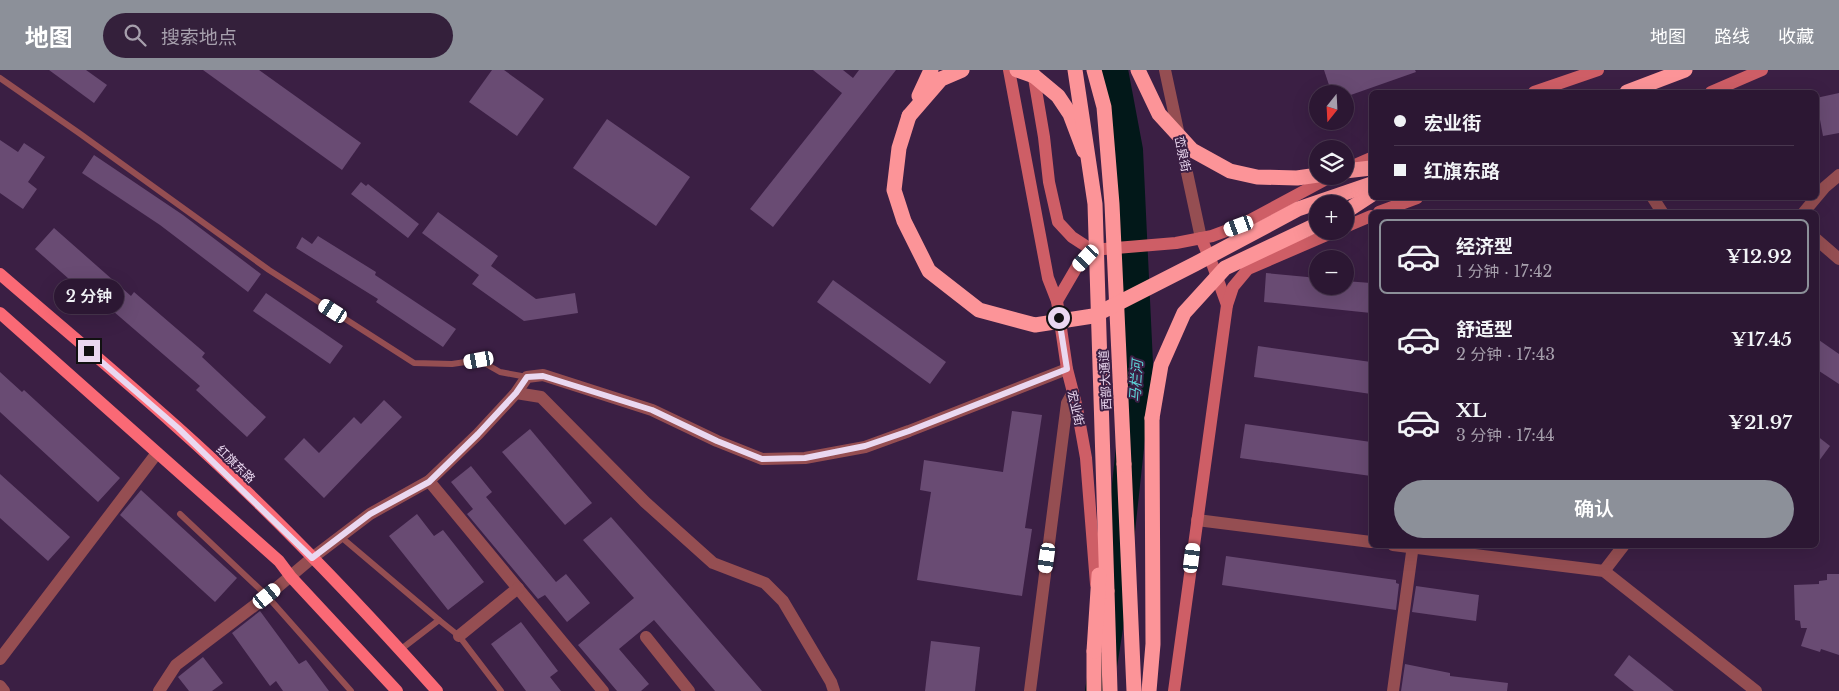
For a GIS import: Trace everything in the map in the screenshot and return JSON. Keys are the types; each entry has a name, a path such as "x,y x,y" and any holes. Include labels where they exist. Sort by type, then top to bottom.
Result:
{"highway":[{"path":"932,70 909,116 899,148 894,190 904,221 929,271 979,310 1035,325 1093,316 1298,209 1369,185"},
{"path":"909,116 941,79 962,70"},
{"path":"1017,70 1034,76 1058,96 1070,114 1087,160 1093,186"},
{"name":"西部大通道","path":"1075,70 1095,204 1110,691"},
{"name":"西部大通道","path":"1094,70 1104,107 1112,204 1134,691"},
{"path":"1138,70 1159,114 1192,150 1230,171 1258,177 1297,178 1309,176"},
{"path":"1632,90 1684,70"},
{"path":"1354,169 1369,168"},
{"path":"1354,206 1369,196"},
{"path":"1149,691 1153,644 1152,418 1161,365 1184,313 1225,268 1309,228"},
{"path":"1094,691 1095,635 1104,515"}],"main road":[{"name":"宏业街","path":"1009,70 1048,278 1057,301 1067,369 1077,408 1086,458 1104,691"},
{"path":"1032,70 1044,137 1049,182 1058,222 1072,237 1092,250 1176,243 1201,238 1239,226 1315,185"},
{"path":"1540,90 1598,70"},
{"path":"1716,90 1762,70"},
{"path":"1354,166 1369,159"},
{"path":"1385,210 1412,200"},
{"path":"1354,223 1369,217"},
{"path":"1201,238 1214,266 1227,305"},
{"path":"1174,691 1227,305 1233,287 1248,269 1315,240"},
{"path":"1057,301 1078,265 1092,250"},
{"name":"红旗东路","path":"0,274 178,428 312,558 400,650 436,691"},
{"path":"0,313 279,561 397,691"}],"street":[{"name":"峦泉街","path":"1165,70 1201,238"},
{"path":"1819,194 1839,175"},
{"path":"1806,210 1814,200"},
{"path":"1819,241 1839,258"},
{"path":"160,691 176,665 267,596 312,558 341,538 370,514 429,482 478,434 516,393 527,377 543,376 652,410 717,441 762,459 805,458 865,446 909,431 1067,369"},
{"path":"1030,691 1067,403 1073,392"},
{"path":"516,393 541,396 645,502 713,563 765,584 783,601 831,682 834,691"},
{"path":"0,659 157,453"},
{"path":"429,482 603,691"},
{"path":"1197,520 1369,542"},
{"path":"1393,691 1413,548"},
{"path":"1428,548 1604,572 1756,691"},
{"path":"1604,572 1622,548"},
{"path":"459,636 518,588"},
{"path":"646,637 689,691"},
{"path":"0,686 4,691"}],"lane":[{"path":"0,78 79,132 269,270 414,363 452,364 479,360 500,372 527,377"},
{"path":"180,514 267,596 351,691"},
{"path":"341,538 459,636 501,691"},
{"path":"400,650 439,620"}],"building":[{"path":"49,70 86,70 107,85 94,103"},
{"path":"203,70 259,70 361,143 342,170"},
{"path":"492,70 504,70 544,99 517,136 469,102"},
{"path":"813,70 843,70 853,78 859,70 896,70 773,227 750,209 842,93"},
{"path":"1324,70 1415,70 1416,72 1354,94 1354,85 1329,85"},
{"path":"1839,93 1839,133 1823,136 1819,114 1819,97"},
{"path":"607,119 690,177 656,226 573,168"},
{"path":"0,140 18,152 24,143 45,157 28,182 37,189 23,209 0,193"},
{"path":"94,155 183,215 261,274 248,292 160,225 82,173"},
{"path":"361,182 366,186 368,184 419,224 408,238 351,194"},
{"path":"438,212 498,256 491,266 536,299 575,293 578,313 524,321 472,284 479,275 422,233"},
{"path":"54,228 131,296 134,292 205,353 202,357 266,417 247,437 196,390 200,386 106,305 103,309 35,249"},
{"path":"318,236 376,272 375,275 456,329 443,347 376,302 378,299 296,248 302,237 312,244"},
{"path":"1266,273 1309,277 1309,295 1354,295 1354,282 1369,283 1369,313 1264,302"},
{"path":"833,280 946,362 930,384 817,302"},
{"path":"266,293 343,346 330,364 253,311"},
{"path":"1819,340 1839,354 1839,384 1819,371"},
{"path":"1258,346 1369,362 1369,394 1254,377"},
{"path":"0,372 22,392 24,390 120,478 98,502 0,412"},
{"path":"384,400 402,417 324,498 284,459 304,438 319,453 354,417 361,424"},
{"path":"1012,411 1042,415 1025,528 1032,529 1022,596 917,580 931,492 920,490 924,460 1003,472"},
{"path":"1245,424 1369,442 1369,476 1240,458"},
{"path":"530,429 592,503 565,525 502,452"},
{"path":"1819,437 1830,446 1819,461"},
{"path":"471,466 492,492 486,497 556,582 566,574 590,603 567,622 545,595 538,599 467,514 473,509 451,482"},
{"path":"0,474 70,537 48,561 0,518"},
{"path":"141,490 237,578 215,602 120,515"},
{"path":"417,514 434,536 443,530 484,582 448,610 389,536"},
{"path":"611,517 762,691 715,691 654,620 619,649 649,684 641,691 617,691 578,645 634,598 583,540"},
{"path":"1226,556 1396,580 1396,583 1399,584 1396,610 1222,585"},
{"path":"1827,574 1839,574 1839,655 1821,649 1820,652 1801,646 1807,628 1801,628 1800,621 1795,620 1794,585 1819,584 1819,581 1827,580"},
{"path":"1416,586 1479,595 1476,621 1412,612"},
{"path":"260,611 299,664 306,660 329,691 283,691 276,681 270,686 232,633"},
{"path":"521,622 558,671 550,677 561,691 526,691 491,644"},
{"path":"931,641 980,647 975,691 925,691"},
{"path":"1629,655 1674,691 1634,691 1630,688 1614,675"},
{"path":"203,657 223,683 212,691 189,691 178,677"},
{"path":"1405,664 1450,673 1450,676 1508,683 1507,691 1401,691"}],"waterway":[{"name":"马栏河","path":"1099,691 1114,596 1139,364 1129,150 1114,70"}],"route":[{"path":"89,351 178,428 312,558 341,538 370,514 429,482 478,434 516,393 527,377 543,376 652,410 717,441 762,459 805,458 865,446 909,431 1067,369 1059,318"}]}
